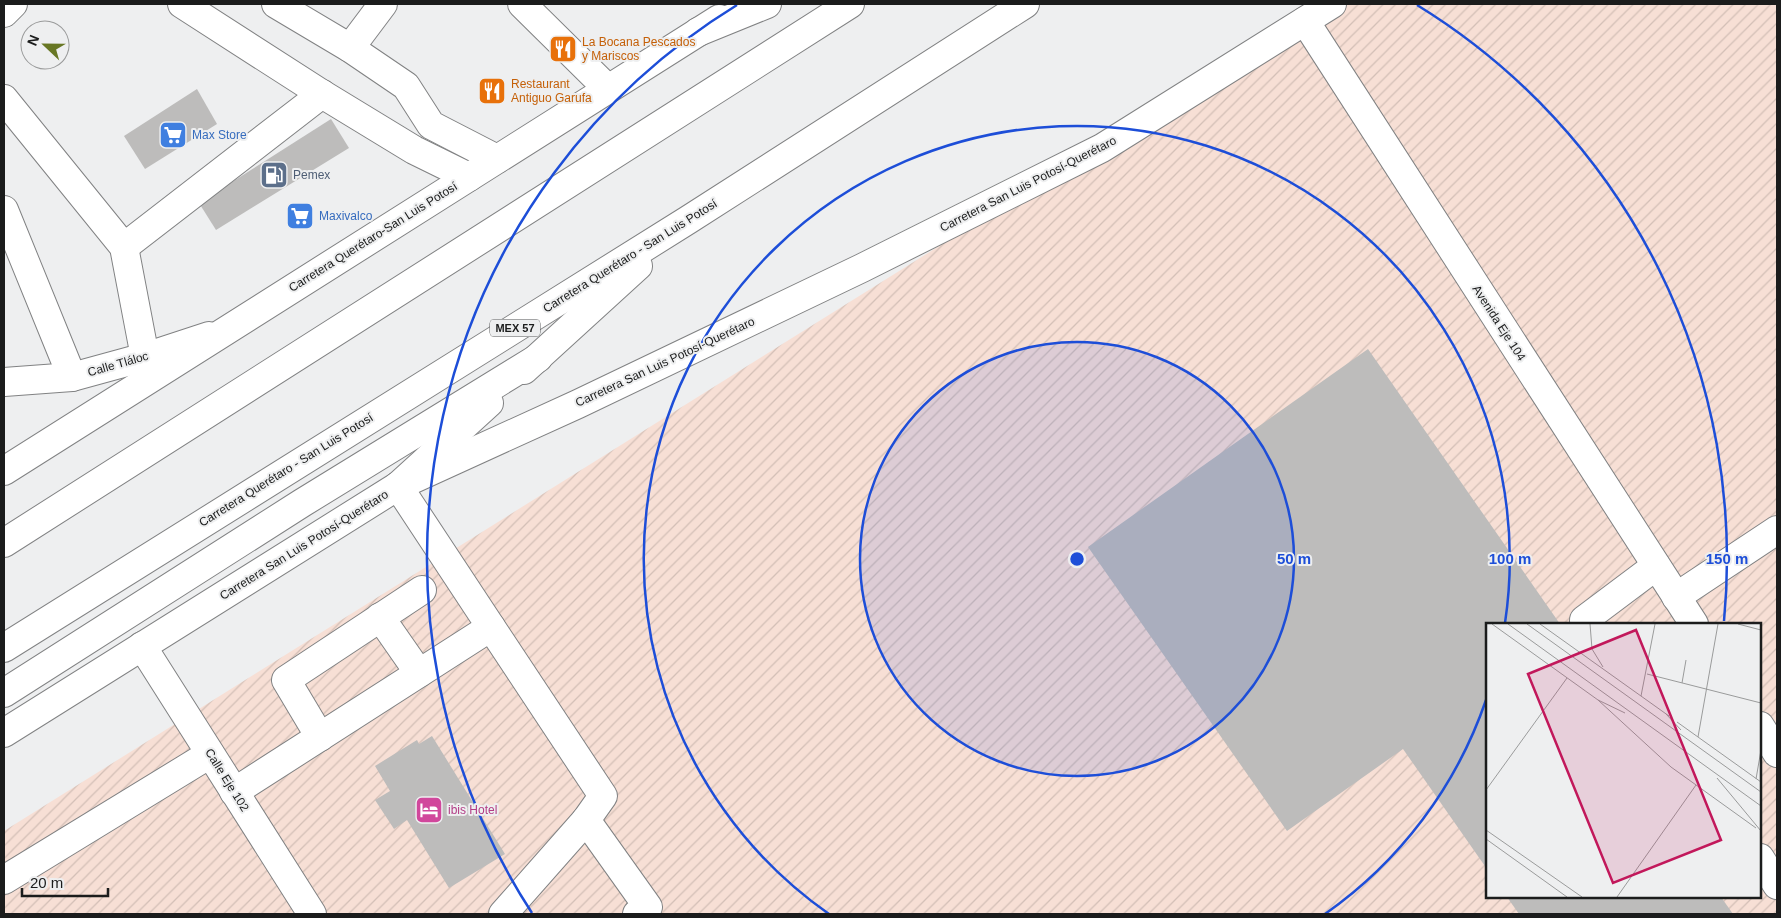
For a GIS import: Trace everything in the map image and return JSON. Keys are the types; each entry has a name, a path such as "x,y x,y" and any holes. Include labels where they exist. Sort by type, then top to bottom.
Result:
{"main road":[{"path":"4,13 13,4"},
{"path":"182,4 322,94 414,150 469,177"},
{"path":"276,4 350,48 406,86 432,125 498,159"},
{"path":"350,48 384,4"},
{"path":"522,4 608,89"},
{"name":"Carretera Querétaro-San Luis Potosí","path":"4,471 743,4"},
{"path":"698,32 767,4"},
{"path":"4,543 850,4"},
{"name":"Carretera Querétaro - San Luis Potosí","path":"4,648 688,220 1025,4"},
{"name":"Carretera San Luis Potosí-Querétaro","path":"4,733 398,486 578,404 862,268 1102,148 1332,4"},
{"name":"Avenida Eje 104","path":"1305,22 1693,623"},
{"path":"124,247 322,94"},
{"path":"4,99 124,247 145,357"},
{"path":"414,150 432,125"},
{"path":"4,210 72,377"},
{"path":"503,914 586,820 604,796 398,486 688,220"},
{"name":"Calle Tláloc","path":"4,382 72,377 145,357 229,329"},
{"path":"4,693 302,503 538,358"},
{"path":"1676,597 1777,530"},
{"path":"1584,620 1656,566"},
{"path":"320,737 286,680 422,590"},
{"path":"380,617 419,673"},
{"path":"234,792 491,627"},
{"name":"Calle Eje 102","path":"142,646 312,914"},
{"path":"1761,728 1777,753"},
{"path":"4,880 210,754"},
{"path":"586,820 648,907 637,914"},
{"path":"1761,860 1777,885"}],"shaded area":[{"path":"1326,4 1777,4 1777,914 4,914 4,831"}],"building":[{"path":"197,89 217,124 145,169 124,136"},
{"name":"Pemex","path":"331,119 349,148 216,230 199,203"},
{"path":"1368,349 1559,623 1486,623 1486,868 1403,749 1287,831 1088,547"},
{"name":"ibis Hotel","path":"432,736 505,854 449,888 407,820 394,829 375,800 390,791 375,766 417,740 419,744"},
{"path":"1508,898 1722,898 1733,914 1519,914"}],"place":[{"name":"La Bocana Pescados y Mariscos","path":"563,49"},
{"name":"Restaurant Antiguo Garufa","path":"492,91"},
{"name":"Max Store","path":"173,135"},
{"name":"Pemex","path":"274,175"},
{"name":"Maxivalco","path":"300,216"},
{"name":"ibis Hotel","path":"429,810"}]}
